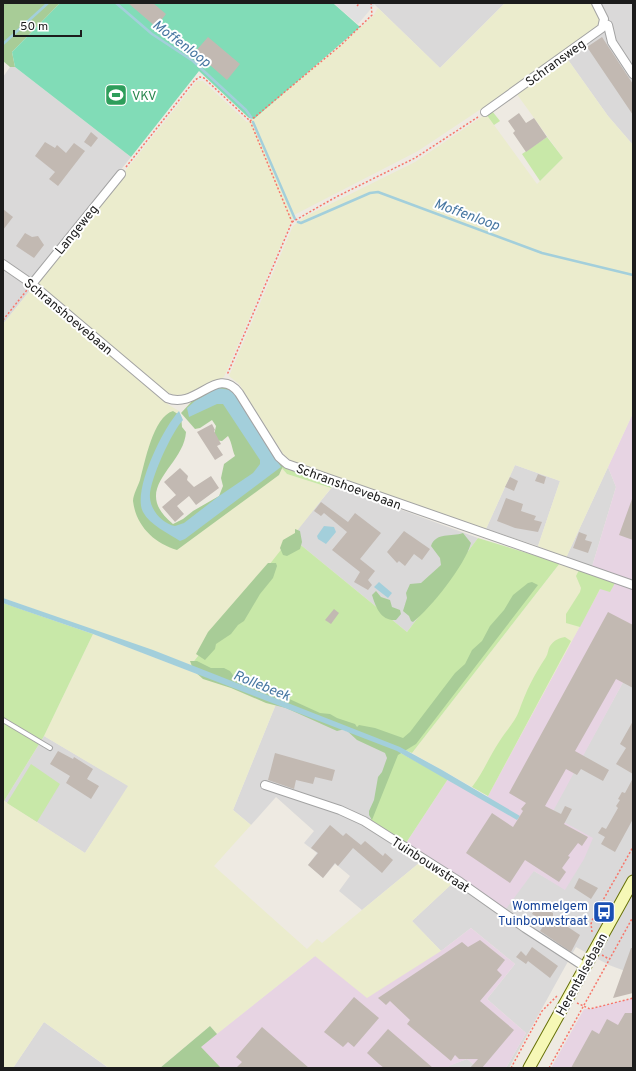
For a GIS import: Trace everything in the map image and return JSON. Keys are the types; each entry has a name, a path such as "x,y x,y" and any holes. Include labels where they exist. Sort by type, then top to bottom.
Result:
{"main road":[{"name":"Herentalsebaan","path":"529,1068 564,996 585,968 633,881"}],"street":[{"path":"596,3 604,19 604,24 608,25 612,42 633,74"},
{"name":"Schransweg","path":"485,112 598,32 604,24"},
{"name":"Langeweg","path":"32,284 120,174"},
{"name":"Schranshoevebaan","path":"3,264 32,284 167,398 181,401 224,382 235,388 279,457 294,467 633,585"},
{"name":"Tuinbouwstraat","path":"264,785 340,810 364,822 460,882 585,968"}],"lane":[{"path":"3,720 50,748"}],"path":[{"path":"357,6 360,3"},
{"path":"250,121 351,36 372,15 370,3"},
{"path":"120,174 195,80 200,77 204,78 250,121 292,222"},
{"path":"224,382 292,222 336,197 415,158 485,112"},
{"path":"3,320 32,284"},
{"path":"592,935 592,921 633,847"},
{"path":"549,1068 633,917"},
{"path":"510,1068 542,1011 564,996 590,1009 633,998"}],"shaded area":[{"path":"333,3 373,3 375,4 358,24"},
{"path":"373,3 505,3 440,68"},
{"path":"591,3 633,3 633,145 608,116 566,57 606,28"},
{"path":"10,67 15,67 131,157 32,281 32,288 3,324 3,77"},
{"path":"633,413 633,664 551,815 593,838 584,859 565,890 534,871 503,913 404,846 448,779 485,801 607,576 591,570 616,487 608,467"},
{"path":"515,465 560,481 538,546 486,529"},
{"path":"608,467 616,487 591,570 566,558"},
{"path":"334,485 478,538 407,632 291,537"},
{"path":"633,664 633,974 609,965 576,947 509,1068 506,1068 526,1033 487,999 515,964 471,928 441,951 412,921 456,880 534,871 565,889 550,815"},
{"path":"276,704 397,751 369,824 424,859 362,910 339,891 350,876 338,866 335,864 323,878 308,865 317,853 304,843 314,831 276,797 251,825 233,810"},
{"path":"44,736 129,786 85,853 4,801"},
{"path":"471,928 515,964 487,999 526,1033 506,1068 478,1068 467,1059 449,1066 450,1068 221,1068 200,1047 315,956 441,951"},
{"path":"633,998 633,1068 551,1068 584,1009 590,1009"},
{"path":"44,1022 107,1067 13,1068"},
{"path":"467,1059 478,1068 451,1068 448,1066"}],"green space":[{"path":"3,3 60,3 12,52 15,67 10,67 3,61"},
{"name":"VKV","path":"60,3 333,3 360,27 254,119 249,118 199,71 131,157 15,67 12,52"},
{"path":"505,3 591,3 600,19 600,24 592,32 483,108 485,112 481,109 418,151 294,215 224,377 189,394 175,395 166,392 36,283 197,81 203,81 247,122 341,45 373,16 378,8 440,68"},
{"path":"566,57 608,116 633,145 633,413 566,558 538,546 560,481 515,465 486,529 294,463 284,455 239,384 229,376 293,226 306,216 415,162 486,114 537,184 563,158 516,93"},
{"path":"492,111 500,121 494,125 486,114"},
{"path":"547,137 563,158 540,181 522,154"},
{"path":"32,288 169,405 179,411 174,416 140,495 180,540 281,467 287,474 331,488 191,665 3,598 3,324"},
{"path":"221,386 229,390 246,408 283,466 279,475 177,550 161,543 142,526 135,510 133,501 134,496 155,431 166,415 173,411 181,416 182,427 186,432 183,445 157,488 156,499 161,511 173,524 219,496 223,486 221,478 224,464 235,456 228,436 222,441 213,440 216,426 212,420 200,428 195,429 181,413 194,399"},
{"path":"282,465 302,474 334,485 331,488 287,474 281,467"},
{"path":"295,529 300,531 302,542 300,549 287,556 283,555 280,548 283,540 295,533"},
{"path":"463,533 471,543 462,563 438,597 413,622 411,621 409,616 403,611 407,598 406,593 410,584 421,583 441,565 440,558 431,546 433,542 440,537"},
{"path":"291,537 407,632 478,538 560,563 412,753 191,665"},
{"path":"268,563 276,563 277,566 273,578 260,594 244,621 238,625 231,634 216,644 215,649 205,660 196,654 208,632"},
{"path":"560,563 605,580 488,796 412,753"},
{"path":"579,570 615,583 610,592 600,589 580,627 566,623 566,614 581,588 576,576"},
{"path":"532,582 538,585 416,744 398,755 372,820 369,815 369,811 374,800 378,777 382,772 387,758 385,753 357,740 345,729 337,731 286,708 266,703 231,688 203,679 194,671 190,661 197,661 211,668 224,668 230,671 235,678 249,682 260,689 285,697 320,713 330,714 355,724 357,727 359,725 375,728 403,738 410,732 455,673 465,664 472,650 482,641 490,626 504,610 513,595 528,583"},
{"path":"376,591 381,597 390,600 392,607 400,610 401,614 396,620 386,618 380,613 375,605 372,595"},
{"path":"3,603 93,634 44,736 4,801"},
{"path":"93,634 276,704 233,810 251,825 214,866 307,949 317,939 322,943 424,859 456,880 412,921 441,951 367,998 315,956 217,1034 210,1026 160,1068 109,1068 44,1022 13,1068 3,1068 3,800 85,853 128,786 44,736"},
{"path":"565,637 571,641 488,796 472,787 492,753 515,719 527,690 547,656 550,646 553,642"},
{"path":"397,751 448,779 404,846 369,824"},
{"path":"31,764 60,784 37,822 7,803"},
{"path":"210,1026 217,1034 201,1047 221,1068 160,1068"}],"water":[{"path":"218,388 230,390 240,399 281,467 185,539 180,541 146,517 143,512 141,502 145,475 151,460 165,431 179,411 183,420 167,446 150,491 151,503 155,512 166,523 175,526 184,523 219,496 253,473 260,464 260,460 223,404 217,404 189,417 187,408 195,401"},
{"path":"324,526 334,527 336,532 326,544 318,539 317,536"},
{"path":"379,582 392,593 388,598 374,587"},
{"path":"3,598 153,650 400,747 520,816 517,820 397,751 93,634 3,603"}],"building":[{"path":"128,3 153,3 166,14 156,27"},
{"path":"208,37 240,64 227,80 195,52"},
{"path":"602,37 633,84 633,115 587,47"},
{"path":"519,113 526,123 534,118 547,137 526,152 513,133 515,131 508,121"},
{"path":"91,132 98,138 91,147 84,142"},
{"path":"45,142 55,148 57,145 66,153 74,143 85,151 58,186 49,179 55,172 35,156"},
{"path":"3,209 13,217 3,230"},
{"path":"25,233 32,237 38,236 44,245 34,258 16,246"},
{"path":"212,424 221,444 217,446 223,455 215,460 197,432"},
{"path":"180,468 188,476 187,480 194,487 211,476 219,488 196,505 189,496 177,506 184,514 175,522 162,507 176,495 164,482"},
{"path":"538,474 546,477 544,484 535,481"},
{"path":"510,477 518,481 514,491 505,487"},
{"path":"506,498 523,504 521,511 536,516 534,520 542,522 538,532 515,528 497,521"},
{"path":"633,499 633,540 619,535"},
{"path":"321,502 348,522 355,513 381,533 360,559 375,571 368,580 372,585 368,590 354,582 360,572 332,550 347,532 324,513 321,516 314,511"},
{"path":"404,531 430,549 422,560 414,554 405,566 399,561 397,563 387,552"},
{"path":"579,532 587,535 585,540 592,542 588,553 573,548"},
{"path":"334,609 339,613 331,624 325,620"},
{"path":"608,612 633,625 633,688 616,679 575,751 609,770 603,781 581,769 577,775 566,769 545,806 561,814 565,806 572,809 564,824 588,837 582,846 578,843 568,856 570,857 562,868 566,872 559,882 525,860 510,883 466,853 492,813 513,827 523,811 521,809 526,803 509,793"},
{"path":"633,721 633,774 616,764 626,748 620,744"},
{"path":"58,751 73,759 74,757 93,769 87,779 99,786 91,799 66,783 70,776 50,764"},
{"path":"275,753 335,770 332,781 315,777 313,784 296,780 294,789 268,780"},
{"path":"633,778 633,819 615,852 601,844 605,837 598,833 602,827 606,829 618,808 616,806 620,800 618,799 622,792 625,793"},
{"path":"330,825 343,836 346,833 361,845 365,841 383,856 385,853 393,860 382,873 353,848 338,866 335,863 323,878 308,865 318,853 311,848"},
{"path":"579,878 598,888 591,899 574,888"},
{"path":"539,905 553,913 553,917 580,935 571,952 540,931 546,922 532,914"},
{"path":"480,940 505,960 497,970 502,975 480,1001 514,1030 482,1068 470,1068 478,1059 459,1059 455,1055 451,1061 407,1024 410,1020 390,1001 386,1005 378,998 462,942 468,947"},
{"path":"532,947 558,966 550,978 528,961 526,964 516,957 521,951 526,956"},
{"path":"631,948 633,948 633,993 613,998"},
{"path":"354,997 379,1018 354,1047 348,1042 343,1047 324,1032"},
{"path":"625,1013 633,1013 633,1068 571,1068 592,1030 599,1034 607,1019 618,1025"},
{"path":"262,1027 309,1068 236,1068 242,1062 236,1057"},
{"path":"388,1029 433,1068 384,1068 379,1064 367,1053"}],"waterway":[{"name":"Moffenloop","path":"3,44 48,3"},
{"name":"Moffenloop","path":"116,3 152,34 193,61 246,110 251,117"},
{"name":"Moffenloop","path":"253,122 295,219"},
{"name":"Moffenloop","path":"298,222 301,223 370,193 378,192 542,253 633,275"}],"place":[{"name":"VKV","path":"116,95"},
{"name":"Wommelgem Tuinbouwstraat","path":"604,912"}],"water label":[{"name":"Rollebeek","path":"262,685"}]}
